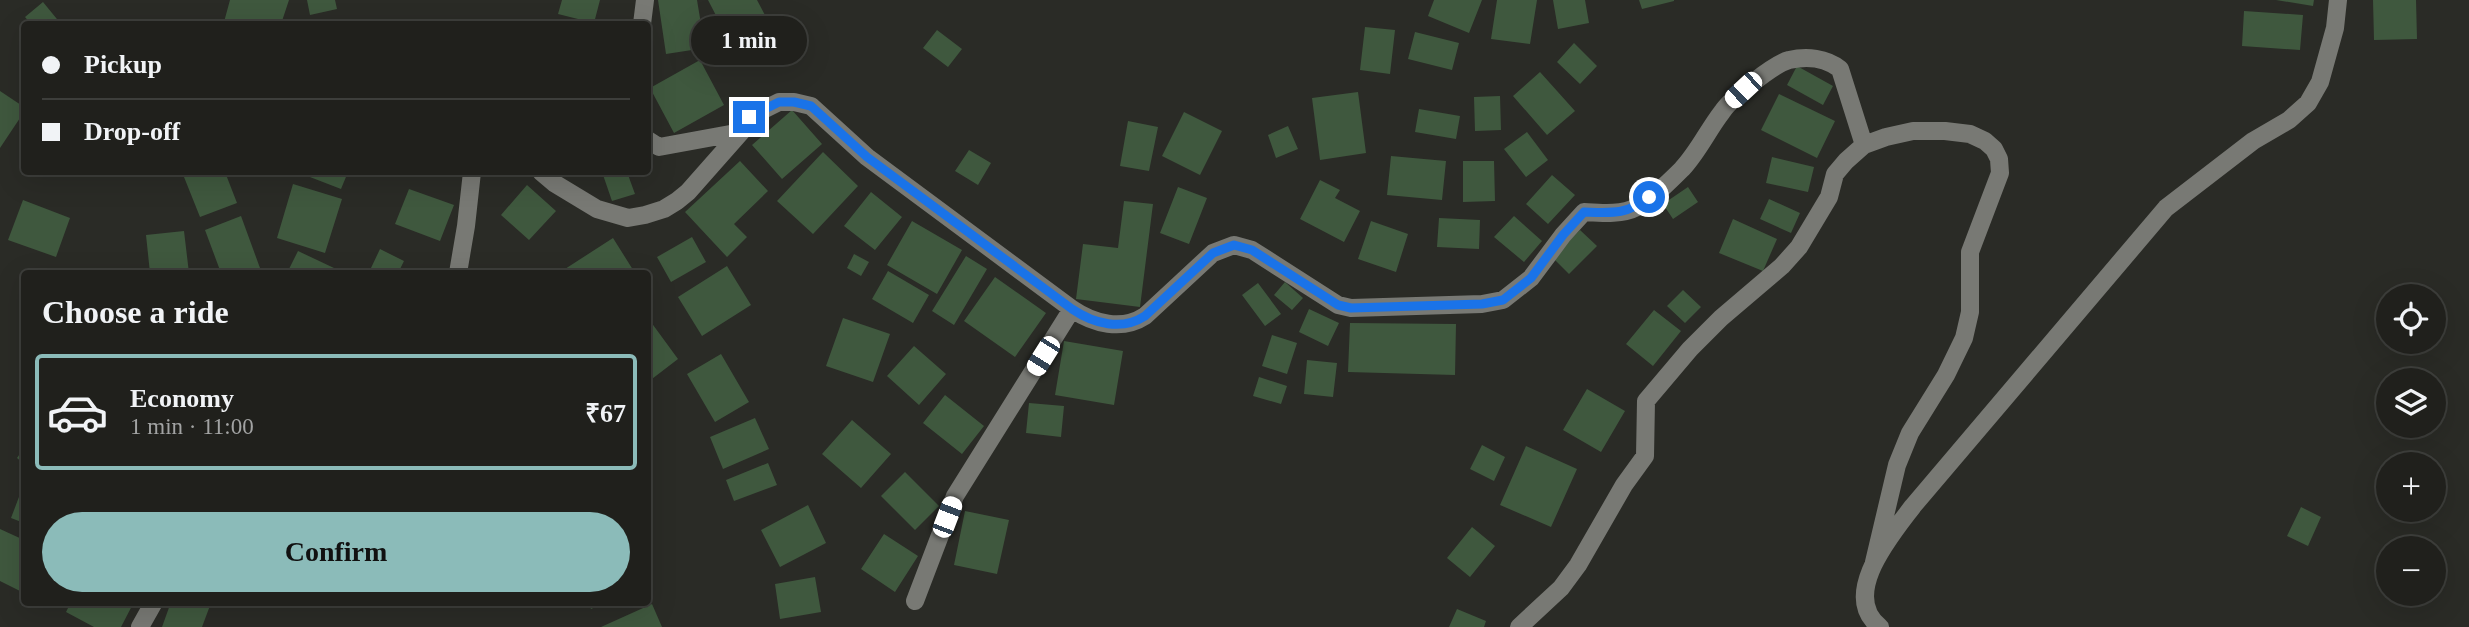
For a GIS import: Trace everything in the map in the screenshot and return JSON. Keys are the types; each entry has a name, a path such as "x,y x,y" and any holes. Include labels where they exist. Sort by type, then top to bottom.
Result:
{"street":[{"path":"642,21 645,0"},
{"path":"1874,562 1887,539 1913,506 2166,208 2253,141 2289,120 2308,103 2320,82 2335,28 2338,0"},
{"path":"545,175 597,209 628,218 645,215 677,201 741,132 749,117 779,102 811,106 867,157 1082,316 1102,323 1133,324 1213,253 1234,245 1252,250 1338,305 1351,308 1482,304 1503,300 1531,278 1584,212 1614,213 1636,208 1663,187 1697,151 1723,110 1743,90 1787,60 1830,61 1839,69 1864,145"},
{"path":"1519,627 1561,588 1624,485 1645,456 1646,401 1690,349 1721,318 1782,266 1799,247 1829,197 1835,174 1864,145 1886,137 1913,131 1970,134 1994,149 1999,159 2000,173 1970,252 1970,312 1964,338 1946,375 1905,444 1897,465 1867,582 1867,611 1873,622 1880,627"},
{"path":"651,142 659,147 741,132"},
{"path":"458,270 472,175"},
{"path":"915,601 955,496 1072,309"},
{"path":"141,627 152,606"}],"building":[{"path":"230,0 289,0 282,21 224,21"},
{"path":"307,0 335,0 337,9 310,15"},
{"path":"562,0 600,0 595,21 558,14"},
{"path":"658,0 697,0 705,48 666,54"},
{"path":"708,0 757,0 776,36 737,56"},
{"path":"1434,0 1482,0 1469,33 1428,16"},
{"path":"1497,0 1537,0 1530,44 1491,39"},
{"path":"1553,0 1585,0 1589,23 1558,29"},
{"path":"1639,0 1674,0 1674,1 1642,9"},
{"path":"2276,0 2314,0 2313,6"},
{"path":"2373,0 2416,0 2417,39 2374,40"},
{"path":"43,2 59,21 28,21 25,17"},
{"path":"2244,11 2303,15 2300,50 2242,46"},
{"path":"1365,27 1395,30 1390,74 1360,70"},
{"path":"937,30 962,49 948,67 923,48"},
{"path":"1415,32 1459,43 1452,70 1408,59"},
{"path":"1574,43 1597,66 1580,84 1557,62"},
{"path":"700,60 724,105 674,133 651,87"},
{"path":"1797,66 1833,86 1823,105 1787,85"},
{"path":"1540,72 1575,111 1547,135 1513,96"},
{"path":"0,91 21,105 21,116 0,148"},
{"path":"1358,92 1366,153 1320,160 1312,98"},
{"path":"1779,94 1835,121 1817,158 1761,130"},
{"path":"1500,96 1501,130 1475,131 1474,97"},
{"path":"1419,109 1460,116 1456,139 1415,132"},
{"path":"792,110 822,144 782,179 752,145"},
{"path":"1184,112 1222,131 1200,175 1162,156"},
{"path":"1128,121 1158,127 1149,171 1120,166"},
{"path":"1288,126 1298,149 1276,158 1268,135"},
{"path":"1527,132 1548,160 1526,177 1504,149"},
{"path":"969,150 991,163 978,185 955,171"},
{"path":"823,152 858,186 813,234 777,201"},
{"path":"1391,156 1446,161 1442,200 1387,195"},
{"path":"1772,157 1814,167 1808,192 1766,183"},
{"path":"740,161 768,191 734,224 747,237 727,257 685,212"},
{"path":"1463,161 1494,161 1495,201 1463,202"},
{"path":"183,175 226,175 237,203 200,217"},
{"path":"305,175 347,175 341,189"},
{"path":"603,175 628,175 635,194 612,201"},
{"path":"1552,175 1575,195 1548,224 1526,204"},
{"path":"1320,180 1340,190 1335,198 1360,211 1344,242 1300,219"},
{"path":"293,184 342,199 325,253 277,238"},
{"path":"527,185 556,211 529,240 501,215"},
{"path":"1178,187 1207,198 1189,244 1160,233"},
{"path":"1688,187 1698,202 1673,219 1663,204"},
{"path":"409,189 454,205 440,241 395,224"},
{"path":"871,192 902,217 875,250 844,226"},
{"path":"1769,199 1800,213 1791,233 1760,219"},
{"path":"23,200 70,218 56,257 8,240"},
{"path":"1124,201 1153,204 1140,307 1076,299 1083,244 1118,248"},
{"path":"241,216 260,268 220,270 205,230"},
{"path":"1514,216 1542,241 1524,262 1494,237"},
{"path":"1439,218 1480,220 1479,249 1437,247"},
{"path":"1733,219 1777,239 1763,271 1719,253"},
{"path":"912,221 962,250 937,294 887,265"},
{"path":"1371,221 1408,234 1396,272 1358,259"},
{"path":"1580,230 1597,246 1569,274 1552,257"},
{"path":"184,231 189,270 150,270 146,235"},
{"path":"692,237 706,262 671,282 657,257"},
{"path":"613,238 633,270 566,270"},
{"path":"380,249 404,261 400,270 371,268"},
{"path":"298,251 334,268 333,270 288,270"},
{"path":"854,254 869,262 861,276 847,268"},
{"path":"966,256 987,269 954,325 932,311"},
{"path":"727,266 751,305 702,336 678,297"},
{"path":"888,271 929,295 913,323 872,299"},
{"path":"995,277 1046,313 1015,357 964,321"},
{"path":"1285,282 1303,298 1292,310 1274,295"},
{"path":"1258,283 1281,314 1265,326 1242,295"},
{"path":"1683,290 1701,307 1685,323 1667,306"},
{"path":"1309,309 1339,323 1328,346 1299,332"},
{"path":"1654,310 1681,331 1653,366 1626,344"},
{"path":"843,318 890,334 873,382 826,366"},
{"path":"651,322 678,359 651,380"},
{"path":"1350,323 1456,324 1455,375 1348,372"},
{"path":"1272,335 1297,343 1287,374 1262,366"},
{"path":"1064,341 1123,351 1114,405 1055,395"},
{"path":"914,346 946,374 919,405 887,376"},
{"path":"721,354 749,402 715,422 687,374"},
{"path":"1307,360 1337,363 1333,397 1304,394"},
{"path":"1259,377 1287,386 1281,404 1253,396"},
{"path":"1587,389 1625,411 1601,452 1563,430"},
{"path":"945,395 984,426 962,454 923,423"},
{"path":"1029,403 1064,406 1061,437 1026,433"},
{"path":"755,418 769,449 723,469 710,437"},
{"path":"852,420 891,454 861,488 822,454"},
{"path":"1482,445 1505,457 1494,481 1470,469"},
{"path":"1526,446 1577,469 1551,527 1500,505"},
{"path":"768,463 777,485 734,501 726,480"},
{"path":"905,472 939,506 915,530 881,496"},
{"path":"21,492 21,522 11,518"},
{"path":"808,505 826,543 780,567 761,530"},
{"path":"2301,507 2321,517 2308,546 2287,536"},
{"path":"965,511 1009,520 997,574 954,565"},
{"path":"1472,527 1495,546 1470,577 1447,558"},
{"path":"0,529 21,539 21,592 0,581"},
{"path":"884,534 918,556 895,592 861,569"},
{"path":"815,577 821,612 780,619 775,584"},
{"path":"69,606 132,606 121,627 94,627 66,612"},
{"path":"170,606 210,606 202,627 162,627"},
{"path":"651,606 662,627 601,627"},
{"path":"1457,609 1486,621 1484,627 1449,627"}],"route":[{"path":"749,117 779,102 811,106 867,157 1072,309 1082,316 1102,323 1118,325 1133,324 1145,316 1213,253 1234,245 1252,250 1338,305 1351,308 1482,304 1503,300 1531,278 1584,212 1614,213 1636,208 1649,197"}]}
